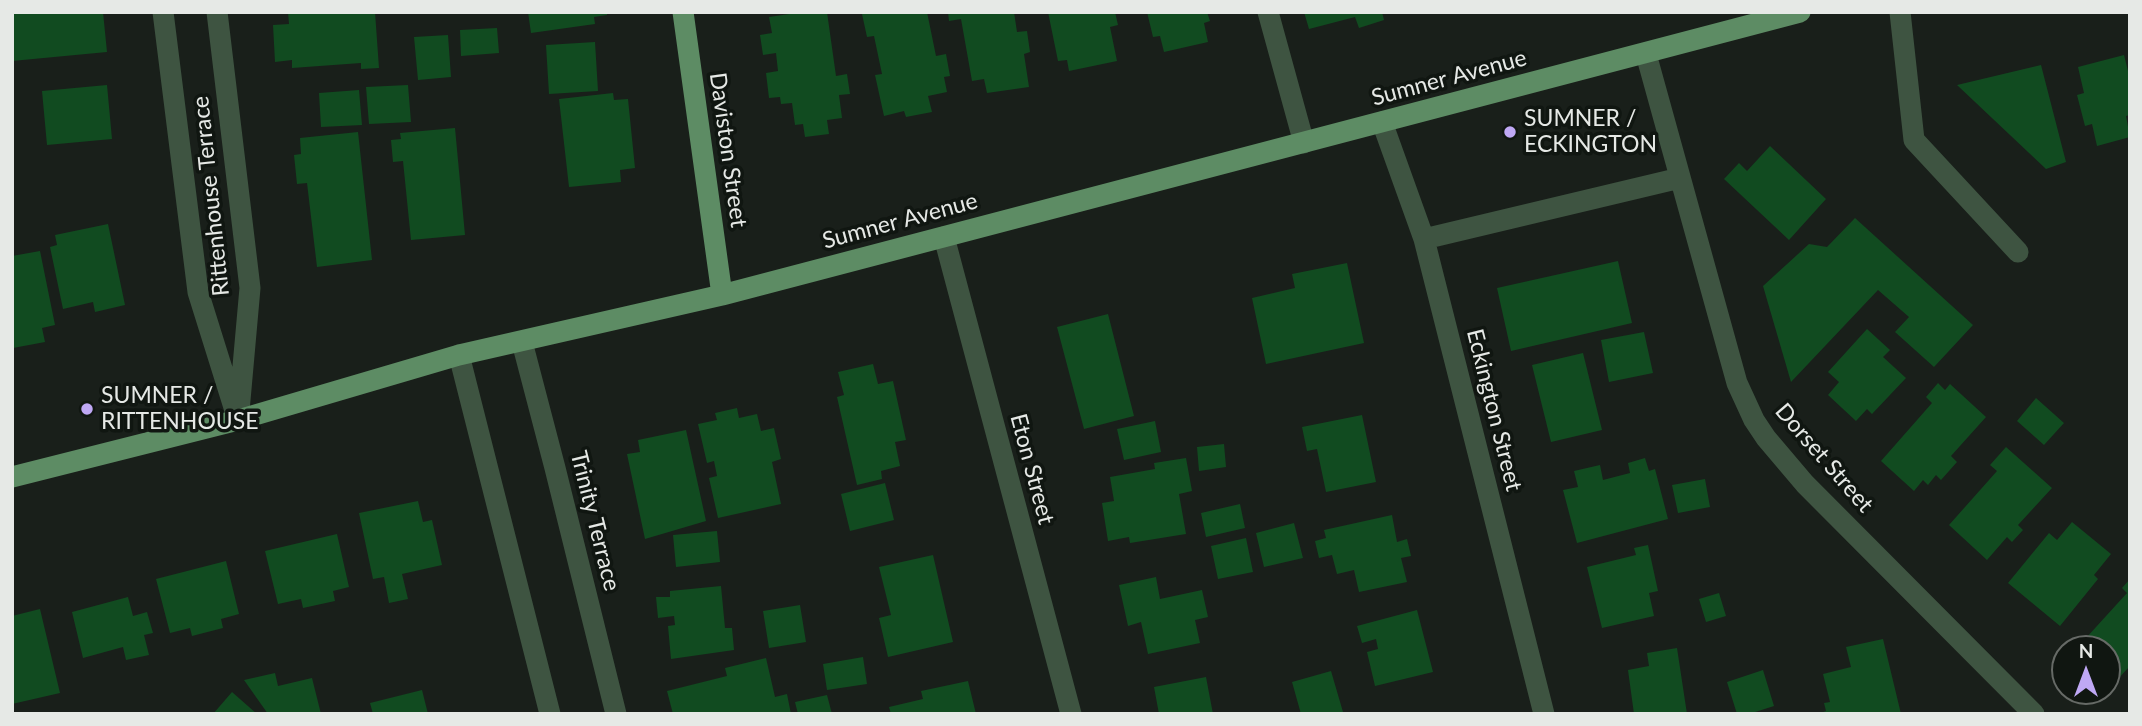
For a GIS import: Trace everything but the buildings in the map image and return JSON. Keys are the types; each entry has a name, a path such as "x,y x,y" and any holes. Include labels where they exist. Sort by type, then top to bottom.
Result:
{"main road":[{"name":"Daviston Street","path":"683,12 722,295"},
{"name":"Sumner Avenue","path":"12,477 238,420 459,355 722,295 1800,12"}],"street":[{"name":"Rittenhouse Terrace","path":"163,12 198,292 238,420"},
{"name":"Rittenhouse Terrace","path":"217,12 250,288 238,420"},
{"path":"1268,12 1304,143"},
{"path":"1900,12 1914,140 2018,252"},
{"name":"Dorset Street","path":"1646,54 1737,383 1760,430 1805,484 2034,714"},
{"name":"Eckington Street","path":"1382,122 1424,239 1544,714"},
{"path":"1424,239 1680,178"},
{"name":"Eton Street","path":"944,237 1070,714"},
{"name":"Trinity Terrace","path":"522,342 616,714"},
{"path":"459,355 551,714"}],"place":[{"name":"SUMNER / ECKINGTON","path":"1510,132"},
{"name":"SUMNER / RITTENHOUSE","path":"87,409"}]}
